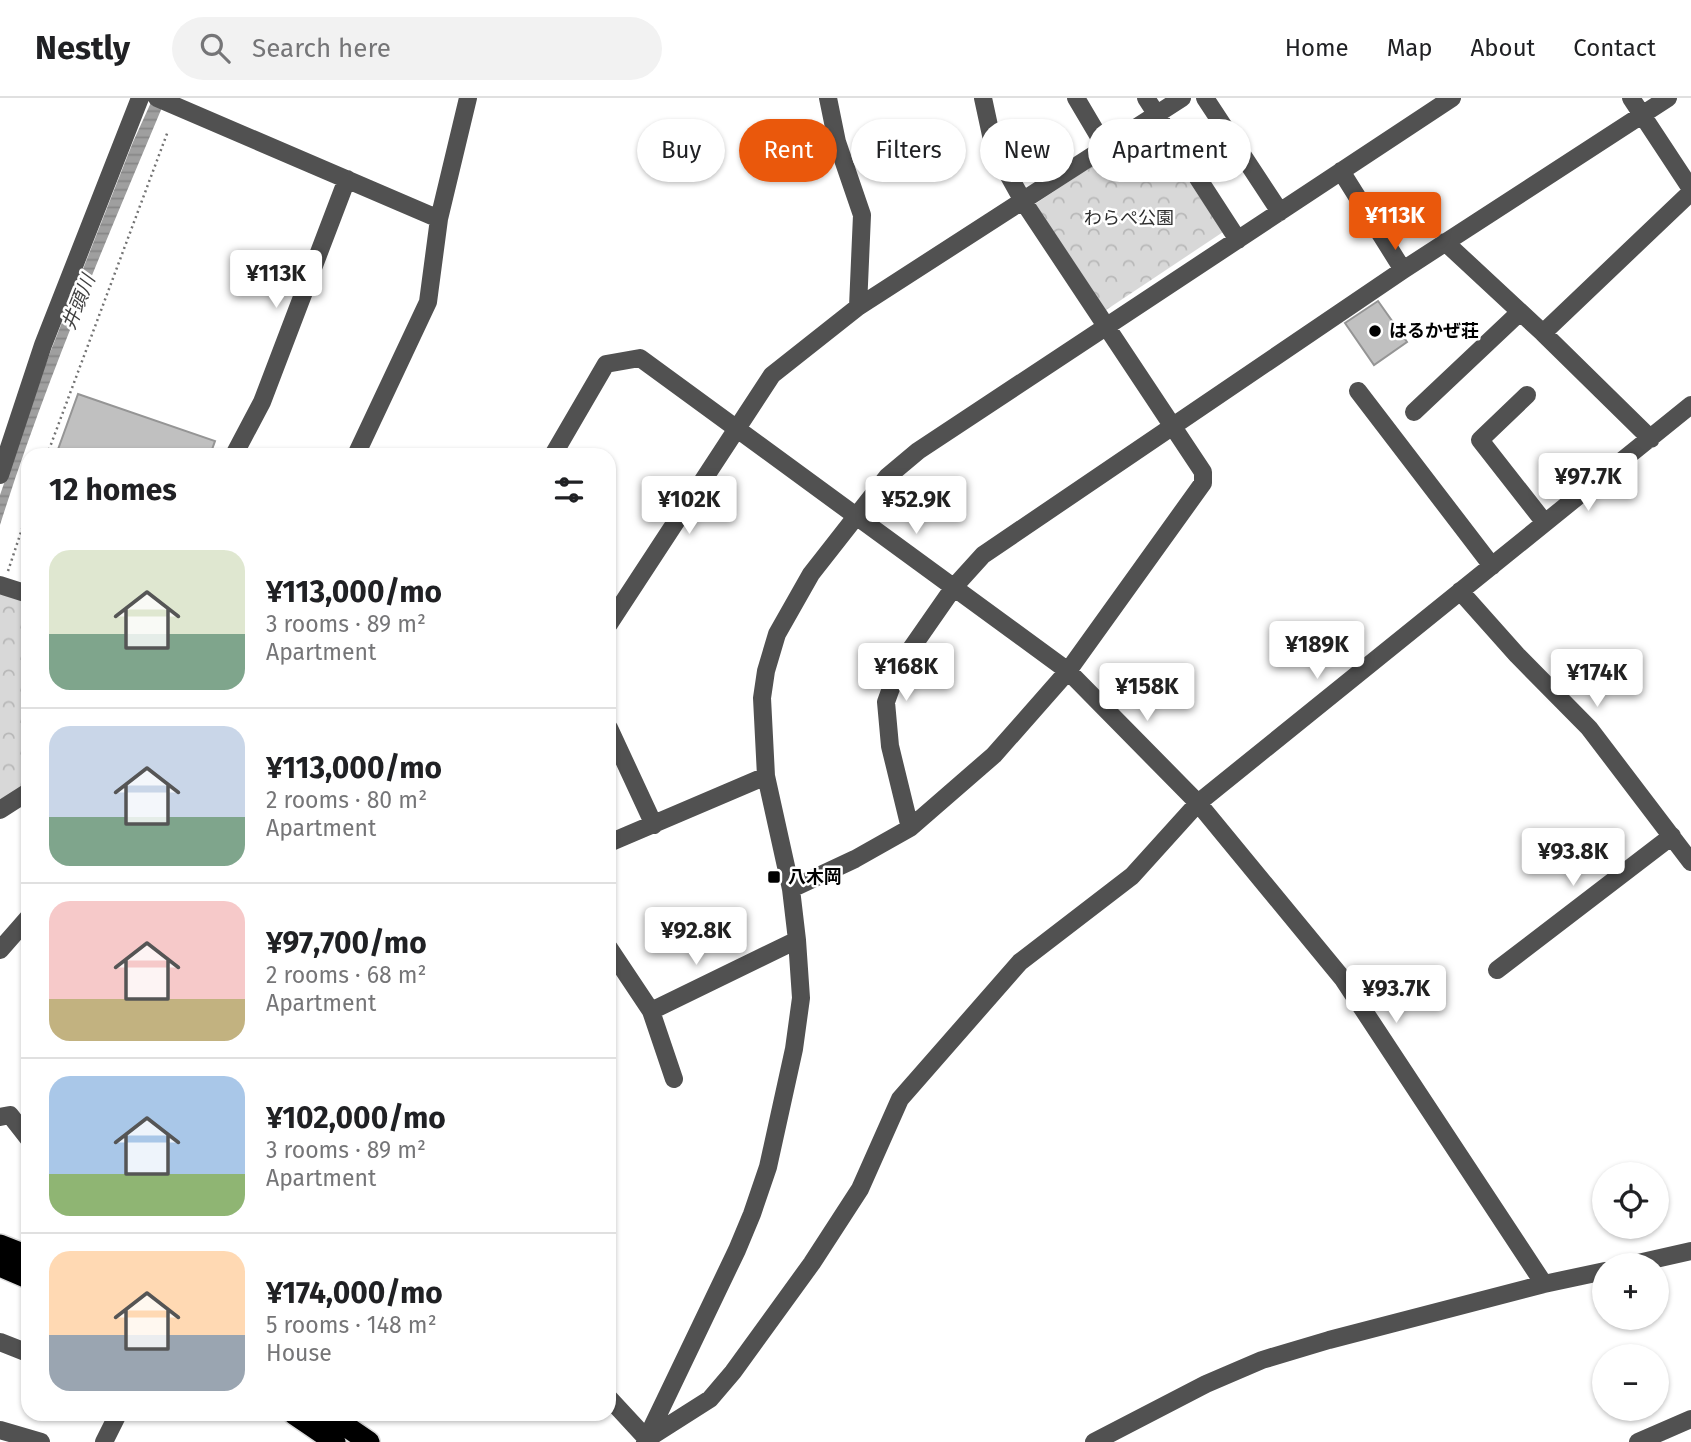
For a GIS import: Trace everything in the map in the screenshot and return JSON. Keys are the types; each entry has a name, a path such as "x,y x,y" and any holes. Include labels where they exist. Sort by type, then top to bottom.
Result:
{"highway":[{"path":"0,1245 21,1253"},
{"path":"0,1266 21,1275"},
{"path":"304,1421 335,1442"},
{"path":"338,1421 369,1442"}],"street":[{"path":"0,475 43,345 140,98"},
{"path":"157,98 439,219"},
{"path":"828,98 837,142 862,215 858,307"},
{"path":"791,889 855,859 910,828 994,755 1068,671 1203,483 1203,472 1023,201 994,149 983,98"},
{"path":"1076,98 1088,119"},
{"path":"1146,98 1238,240"},
{"path":"1150,119 1182,98"},
{"path":"1205,98 1280,212"},
{"path":"646,1440 737,1250 768,1167 794,1049 801,998 797,940 791,889 766,776 762,698 766,671 777,635 811,574 887,477 918,451 1106,324 1452,98"},
{"path":"1543,333 1691,190 1632,98"},
{"path":"910,828 891,746 886,702 899,666 954,587 983,555 1403,270 1668,98"},
{"path":"359,448 428,302 439,219 464,99"},
{"path":"616,613 772,375 858,307 1088,158"},
{"path":"1341,171 1403,270"},
{"path":"238,448 262,402 346,179"},
{"path":"1445,242 1651,439"},
{"path":"1414,412 1520,312"},
{"path":"557,448 606,364 640,358 1068,671 1198,803 1343,979 1544,1284"},
{"path":"1358,391 1492,566"},
{"path":"1527,395 1480,440 1545,523"},
{"path":"646,1440 710,1399 733,1372 812,1263 860,1189 901,1099 1020,962 1132,876 1198,803 1691,405"},
{"path":"3,581 21,590"},
{"path":"1460,591 1588,728 1691,862"},
{"path":"616,743 654,825"},
{"path":"616,841 766,776"},
{"path":"0,810 21,796"},
{"path":"1497,970 1672,836"},
{"path":"0,950 21,926"},
{"path":"651,1011 797,940"},
{"path":"616,963 651,1011 674,1079"},
{"path":"0,1117 10,1115 21,1129"},
{"path":"1669,1256 1691,1251"},
{"path":"1094,1442 1206,1384 1262,1360 1329,1340 1592,1273"},
{"path":"0,1342 21,1350"},
{"path":"616,1406 646,1440"},
{"path":"1637,1442 1691,1419"},
{"path":"104,1442 114,1421"},
{"path":"0,1430 41,1442"}],"path":[{"path":"50,448 167,131"},
{"path":"3,581 21,531"}],"green space":[{"name":"わらぺ公園","path":"1088,169 1088,182 1190,182 1223,232 1106,310 1035,204 1068,182 1074,182 1074,178"},
{"path":"0,594 21,600 21,799 0,814"}],"water":[{"name":"井頭川","path":"153,98 166,98 57,363 26,448 21,448 21,462 0,525 0,495 44,368"}],"building":[{"name":"はるかぜ荘","path":"1378,301 1407,342 1374,365 1345,323"},
{"path":"78,394 215,441 212,448 59,448"}],"place":[{"name":"はるかぜ荘","path":"1375,331"},
{"name":"八木岡","path":"774,877"}]}
